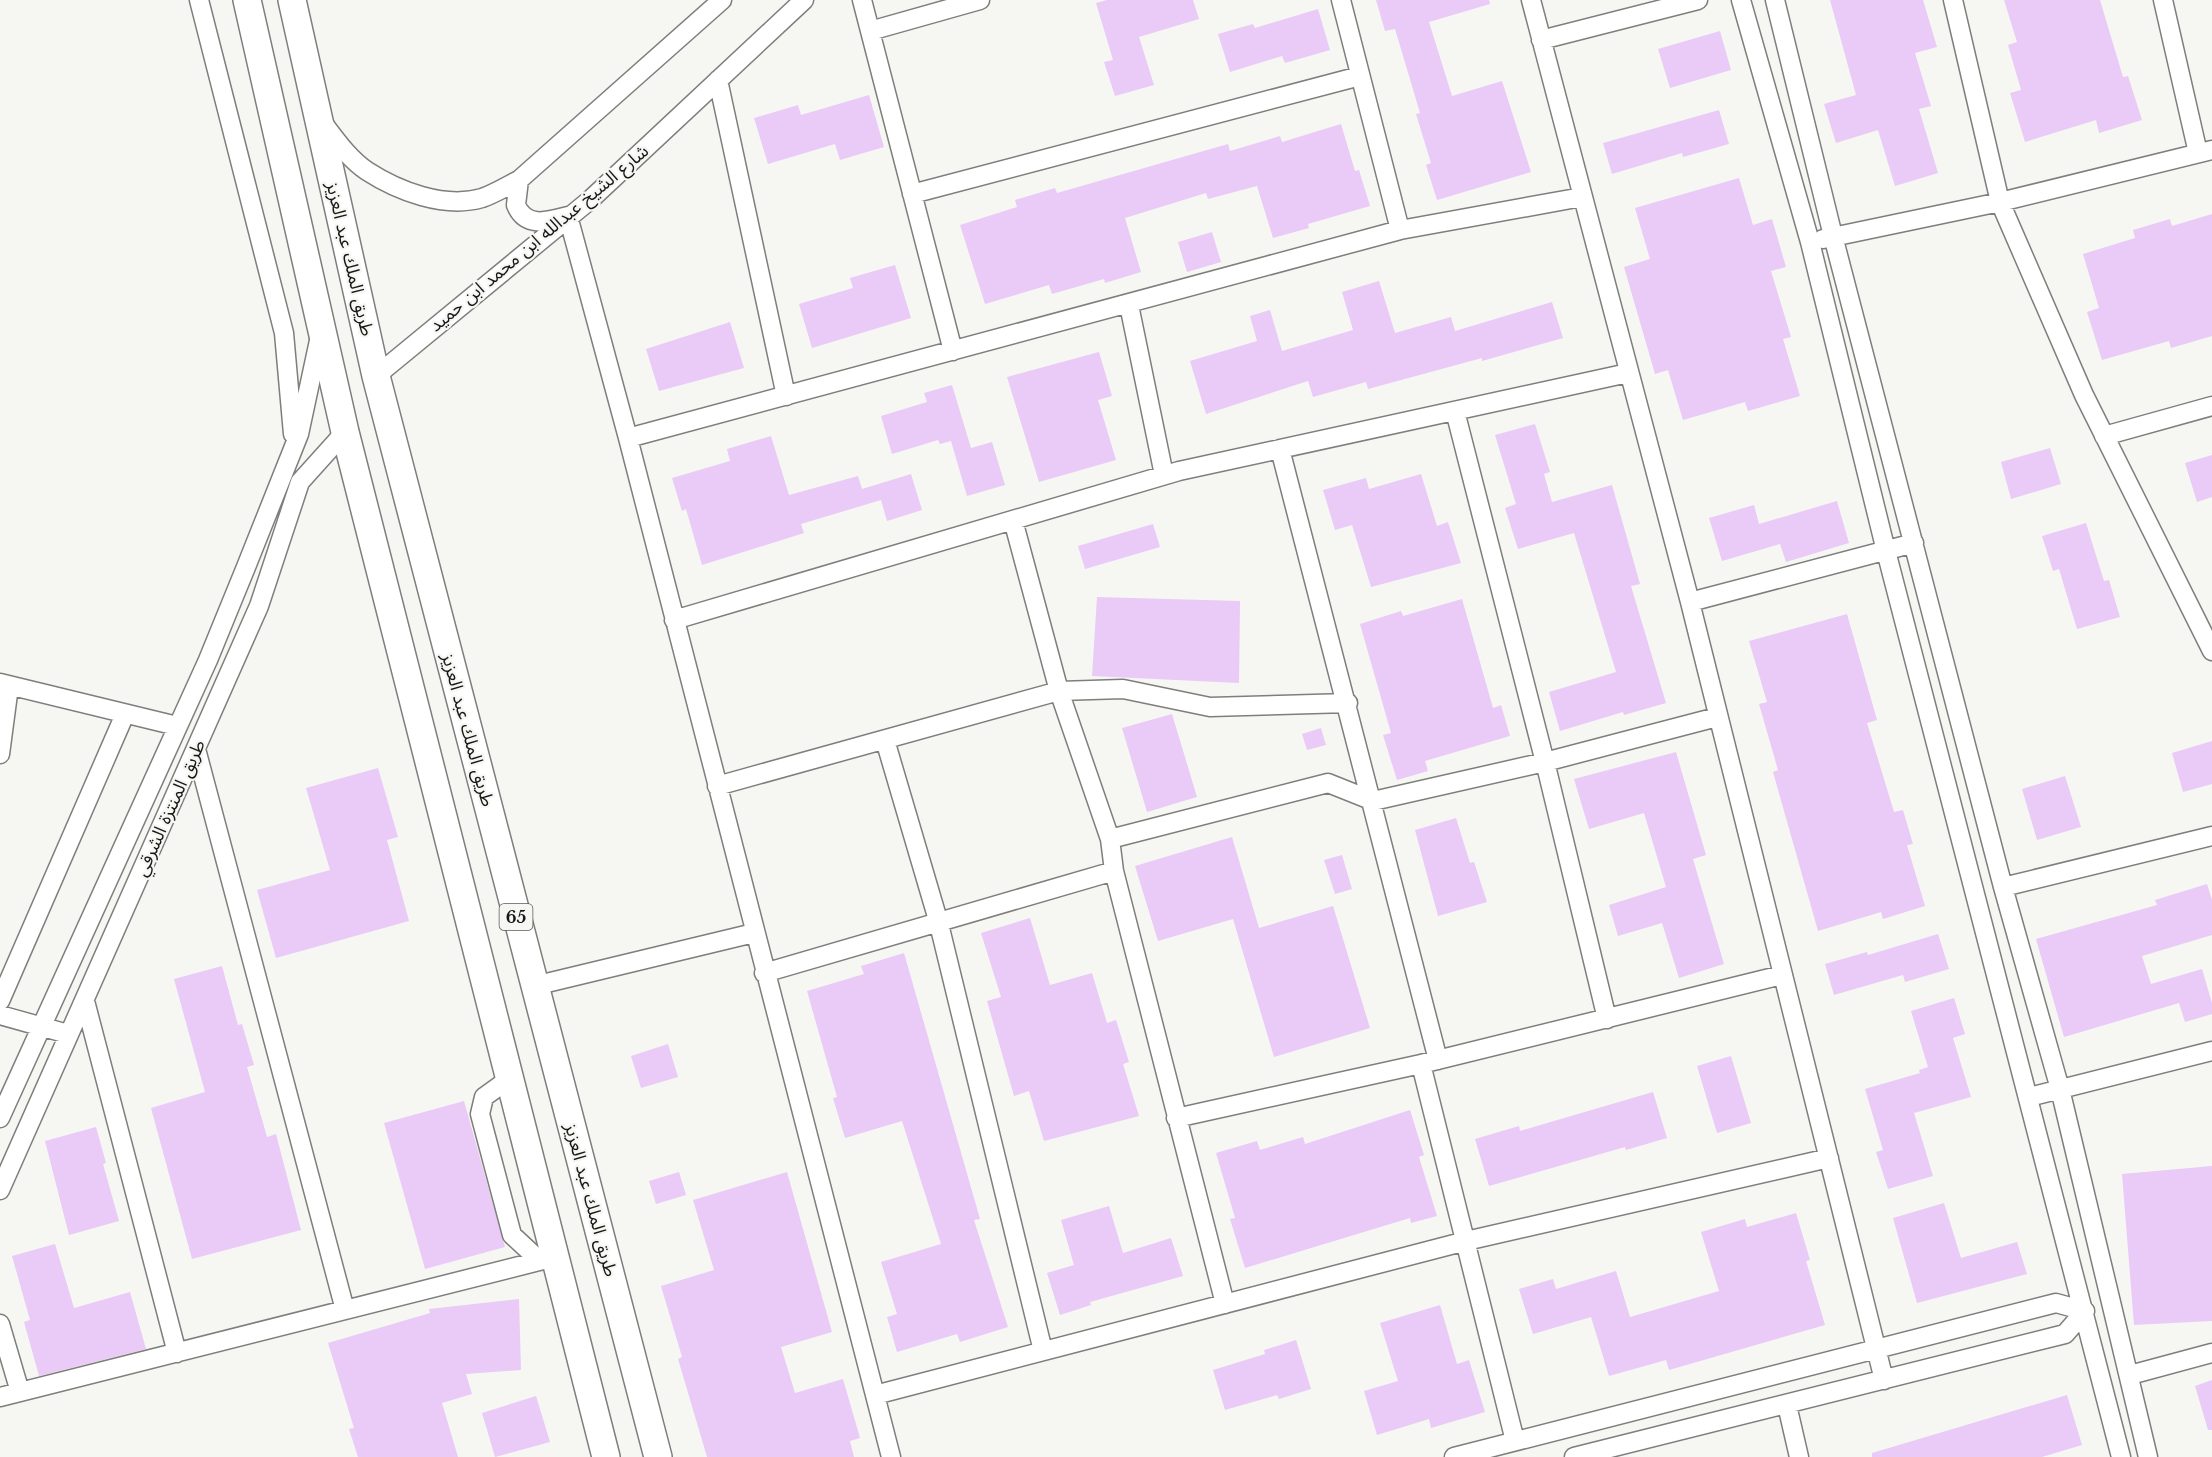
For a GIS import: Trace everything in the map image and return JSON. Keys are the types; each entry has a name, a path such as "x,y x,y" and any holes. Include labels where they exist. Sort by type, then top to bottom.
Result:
{"highway":[{"path":"246,0 345,432"},
{"name":"طريق الملك عبد العزيز","path":"292,0 376,376 658,1457"},
{"name":"65","path":"345,432 509,1079 547,1259 605,1457"}],"street":[{"path":"199,0 284,333 294,446"},
{"path":"318,118 343,150 366,170 403,189 437,200 460,201 482,198 519,180 722,0"},
{"name":"شارع الشيخ عبدالله ابن محمد ابن حميد","path":"376,376 590,200 804,0"},
{"path":"862,0 953,351"},
{"path":"870,31 980,0"},
{"path":"1341,0 1400,230"},
{"path":"1531,0 1690,602 1884,1380"},
{"path":"1541,40 1698,0"},
{"path":"1742,0 1810,242 1886,551 2085,1311 2121,1457"},
{"path":"1775,0 1833,236 2003,887 2060,1089 2148,1457"},
{"path":"1953,0 2000,202 2104,436 2205,625 2212,651"},
{"path":"1810,242 2000,202 2205,152 2163,0"},
{"path":"912,194 1360,76"},
{"path":"718,81 786,396"},
{"path":"519,180 516,206 526,219 536,223 568,216 628,438 764,973 891,1457"},
{"path":"628,438 1129,305 1400,230 1582,197"},
{"path":"1129,305 1164,475"},
{"path":"0,1118 208,660 294,446 322,328"},
{"path":"674,620 1164,475 1628,373"},
{"path":"2104,436 2212,406"},
{"path":"1455,411 1545,762 1607,1019"},
{"name":"طريق المنتزة الشرقي","path":"0,1190 258,606 300,482 345,432"},
{"path":"1280,449 1373,801 1466,1241 1515,1441"},
{"path":"1013,520 1059,691 1110,839 1114,871 1225,1304"},
{"path":"1690,602 1914,543"},
{"path":"0,754 4,684 177,726"},
{"path":"717,786 1059,691 1123,689 1210,707 1347,703"},
{"path":"0,1001 125,714"},
{"path":"1110,839 1328,783 1373,801 1545,762 1717,717"},
{"path":"885,740 938,921 1042,1351"},
{"path":"196,748 345,1310"},
{"path":"2003,887 2212,837"},
{"path":"764,973 1114,871"},
{"path":"534,986 754,933"},
{"path":"1176,1118 1430,1062 1782,975"},
{"path":"85,1001 177,1353"},
{"path":"0,1016 68,1034"},
{"path":"2029,1096 2212,1051"},
{"path":"509,1079 484,1097 480,1114 512,1235 547,1259"},
{"path":"875,1395 1466,1241 1829,1158"},
{"path":"0,1397 547,1259"},
{"path":"1454,1457 2055,1303 2085,1311"},
{"path":"1574,1457 2065,1334 2085,1311"},
{"path":"0,1324 20,1392"},
{"path":"2130,1375 2212,1353"},
{"path":"1787,1405 1799,1457"}],"building":[{"path":"1107,0 1193,0 1199,19 1139,37 1154,85 1115,96 1104,62 1113,60 1096,3"},
{"path":"1376,0 1489,0 1490,4 1429,22 1452,96 1502,81 1531,172 1437,200 1426,165 1431,163 1416,114 1420,113 1395,29 1385,31"},
{"path":"1830,0 1923,0 1937,47 1915,53 1931,106 1919,109 1938,173 1895,186 1878,130 1836,143 1824,104 1856,95"},
{"path":"2004,0 2100,0 2123,77 2128,76 2142,120 2099,133 2096,120 2025,142 2010,93 2021,90 2008,45 2017,42"},
{"path":"1318,9 1330,50 1285,63 1282,56 1230,72 1218,34 1253,24 1255,28"},
{"path":"1720,31 1731,70 1670,88 1658,49"},
{"path":"869,95 884,147 840,160 835,144 768,164 754,118 798,105 801,115"},
{"path":"1719,110 1729,144 1683,157 1682,153 1612,174 1603,143"},
{"path":"1341,124 1355,171 1359,170 1370,206 1308,224 1309,228 1273,238 1257,186 1208,199 1206,193 1125,218 1141,272 1105,283 1104,279 1052,294 1049,285 985,304 960,225 1017,207 1015,200 1055,188 1057,193 1228,144 1230,151 1280,136 1282,142"},
{"path":"1739,178 1753,225 1772,219 1786,267 1771,271 1791,337 1783,339 1800,396 1748,411 1745,402 1683,420 1668,370 1655,374 1624,267 1650,259 1635,208"},
{"path":"2212,214 2212,336 2171,348 2169,341 2102,360 2087,312 2099,308 2083,254 2135,238 2133,230 2170,219 2172,226"},
{"path":"1212,232 1221,262 1187,272 1178,242"},
{"path":"895,265 911,318 812,348 799,304 853,288 850,278"},
{"path":"1379,281 1395,333 1451,317 1455,331 1552,302 1563,338 1368,389 1366,382 1313,397 1308,381 1206,414 1190,361 1257,341 1250,316 1270,310 1282,351 1353,330 1342,292"},
{"path":"730,322 744,368 659,391 646,349"},
{"path":"1099,352 1112,396 1098,400 1116,460 1039,482 1007,377"},
{"path":"952,385 971,448 992,442 1005,485 967,496 951,441 940,444 938,440 892,454 881,416 927,402 924,393"},
{"path":"1535,424 1550,472 1544,474 1552,502 1612,485 1640,584 1631,586 1666,703 1624,715 1623,712 1560,731 1549,692 1616,672 1574,533 1518,549 1505,508 1516,504 1495,435"},
{"path":"771,436 789,495 858,476 862,489 911,474 922,510 887,521 881,500 801,524 804,533 702,565 686,509 682,511 672,478 730,461 727,449"},
{"path":"2050,448 2061,484 2011,499 2001,462"},
{"path":"2212,455 2212,497 2197,502 2185,463"},
{"path":"1421,474 1437,526 1448,522 1461,563 1371,587 1352,525 1335,530 1323,490 1366,478 1369,489"},
{"path":"1837,501 1849,543 1786,562 1780,544 1722,561 1709,518 1754,505 1759,524"},
{"path":"2086,523 2104,581 2109,580 2120,617 2077,629 2059,569 2053,571 2042,536"},
{"path":"1153,524 1160,547 1085,569 1078,546"},
{"path":"1097,597 1240,601 1239,683 1092,676"},
{"path":"1462,599 1493,708 1501,705 1510,736 1425,761 1428,771 1397,780 1383,735 1391,733 1360,624 1401,611 1403,616"},
{"path":"1847,614 1877,720 1867,723 1894,812 1903,810 1913,844 1907,845 1925,906 1883,919 1881,912 1818,931 1773,772 1778,770 1759,704 1767,702 1749,641"},
{"path":"1172,714 1197,797 1147,812 1122,728"},
{"path":"1321,728 1326,745 1307,750 1302,734"},
{"path":"2212,741 2212,784 2183,792 2172,753"},
{"path":"1676,752 1706,855 1693,859 1724,964 1679,978 1662,923 1618,936 1609,905 1666,887 1644,813 1589,829 1574,779"},
{"path":"378,768 398,837 387,840 409,921 276,958 257,890 330,870 306,788"},
{"path":"2065,776 2081,827 2037,840 2022,789"},
{"path":"1456,818 1470,863 1474,862 1487,902 1438,916 1415,830"},
{"path":"1232,837 1259,928 1333,906 1370,1028 1274,1057 1233,919 1158,941 1135,866"},
{"path":"1342,855 1352,889 1335,894 1324,860"},
{"path":"2207,884 2212,900 2212,935 2142,956 2151,984 2202,969 2212,1003 2212,1014 2185,1022 2179,1003 2064,1037 2036,939 2157,905 2155,900"},
{"path":"1030,918 1050,985 1092,973 1107,1023 1116,1020 1129,1062 1123,1064 1139,1116 1044,1141 1029,1091 1014,1096 987,1001 1001,997 981,933"},
{"path":"1938,934 1949,969 1905,982 1903,975 1834,995 1825,964 1867,952 1868,955"},
{"path":"904,953 980,1219 974,1220 1008,1327 960,1342 957,1334 897,1352 887,1317 897,1314 881,1262 941,1244 902,1121 845,1138 833,1098 837,1097 807,991 864,974 861,966"},
{"path":"222,966 238,1025 242,1024 254,1065 247,1067 267,1137 276,1134 301,1230 192,1259 151,1108 205,1092 174,979"},
{"path":"1954,998 1965,1034 1953,1038 1971,1097 1914,1113 1933,1176 1888,1189 1876,1152 1883,1150 1865,1089 1920,1073 1919,1070 1928,1067 1911,1011"},
{"path":"668,1044 678,1077 641,1088 631,1056"},
{"path":"1731,1056 1751,1123 1717,1133 1697,1066"},
{"path":"1653,1092 1667,1138 1626,1150 1625,1147 1489,1186 1475,1139 1519,1126 1520,1131"},
{"path":"464,1101 505,1247 425,1269 384,1123"},
{"path":"1410,1110 1424,1155 1419,1157 1437,1216 1411,1223 1410,1218 1245,1268 1230,1219 1235,1218 1216,1153 1257,1141 1260,1150 1303,1137 1305,1144"},
{"path":"96,1127 106,1163 103,1164 119,1221 69,1235 45,1141"},
{"path":"2212,1166 2212,1321 2134,1325 2122,1174"},
{"path":"679,1172 686,1195 656,1204 649,1181"},
{"path":"787,1172 832,1332 781,1347 795,1393 843,1379 860,1438 850,1441 854,1457 707,1457 678,1359 682,1357 661,1286 714,1270 693,1200"},
{"path":"1944,1203 1961,1258 2017,1242 2027,1274 1917,1303 1893,1218"},
{"path":"1109,1206 1123,1253 1171,1238 1183,1276 1090,1302 1091,1305 1060,1315 1047,1273 1074,1265 1061,1220"},
{"path":"1796,1213 1810,1260 1806,1261 1825,1325 1669,1370 1666,1360 1609,1376 1591,1317 1533,1334 1519,1289 1553,1279 1556,1289 1616,1271 1630,1317 1719,1291 1701,1232 1745,1219 1747,1227"},
{"path":"55,1244 74,1308 130,1292 146,1349 39,1376 24,1322 30,1320 12,1256"},
{"path":"519,1299 521,1370 466,1374 472,1394 442,1403 458,1457 358,1457 349,1429 354,1428 328,1343 430,1313 429,1309"},
{"path":"1440,1305 1457,1364 1469,1360 1485,1412 1431,1428 1429,1419 1377,1435 1364,1391 1398,1381 1380,1323"},
{"path":"1296,1340 1311,1389 1279,1399 1277,1395 1225,1410 1213,1370 1265,1354 1264,1350"},
{"path":"2212,1380 2212,1430 2208,1430 2195,1386"},
{"path":"2067,1395 2082,1445 2042,1457 1872,1457 1872,1453"},
{"path":"536,1396 550,1442 495,1457 482,1413"}]}
